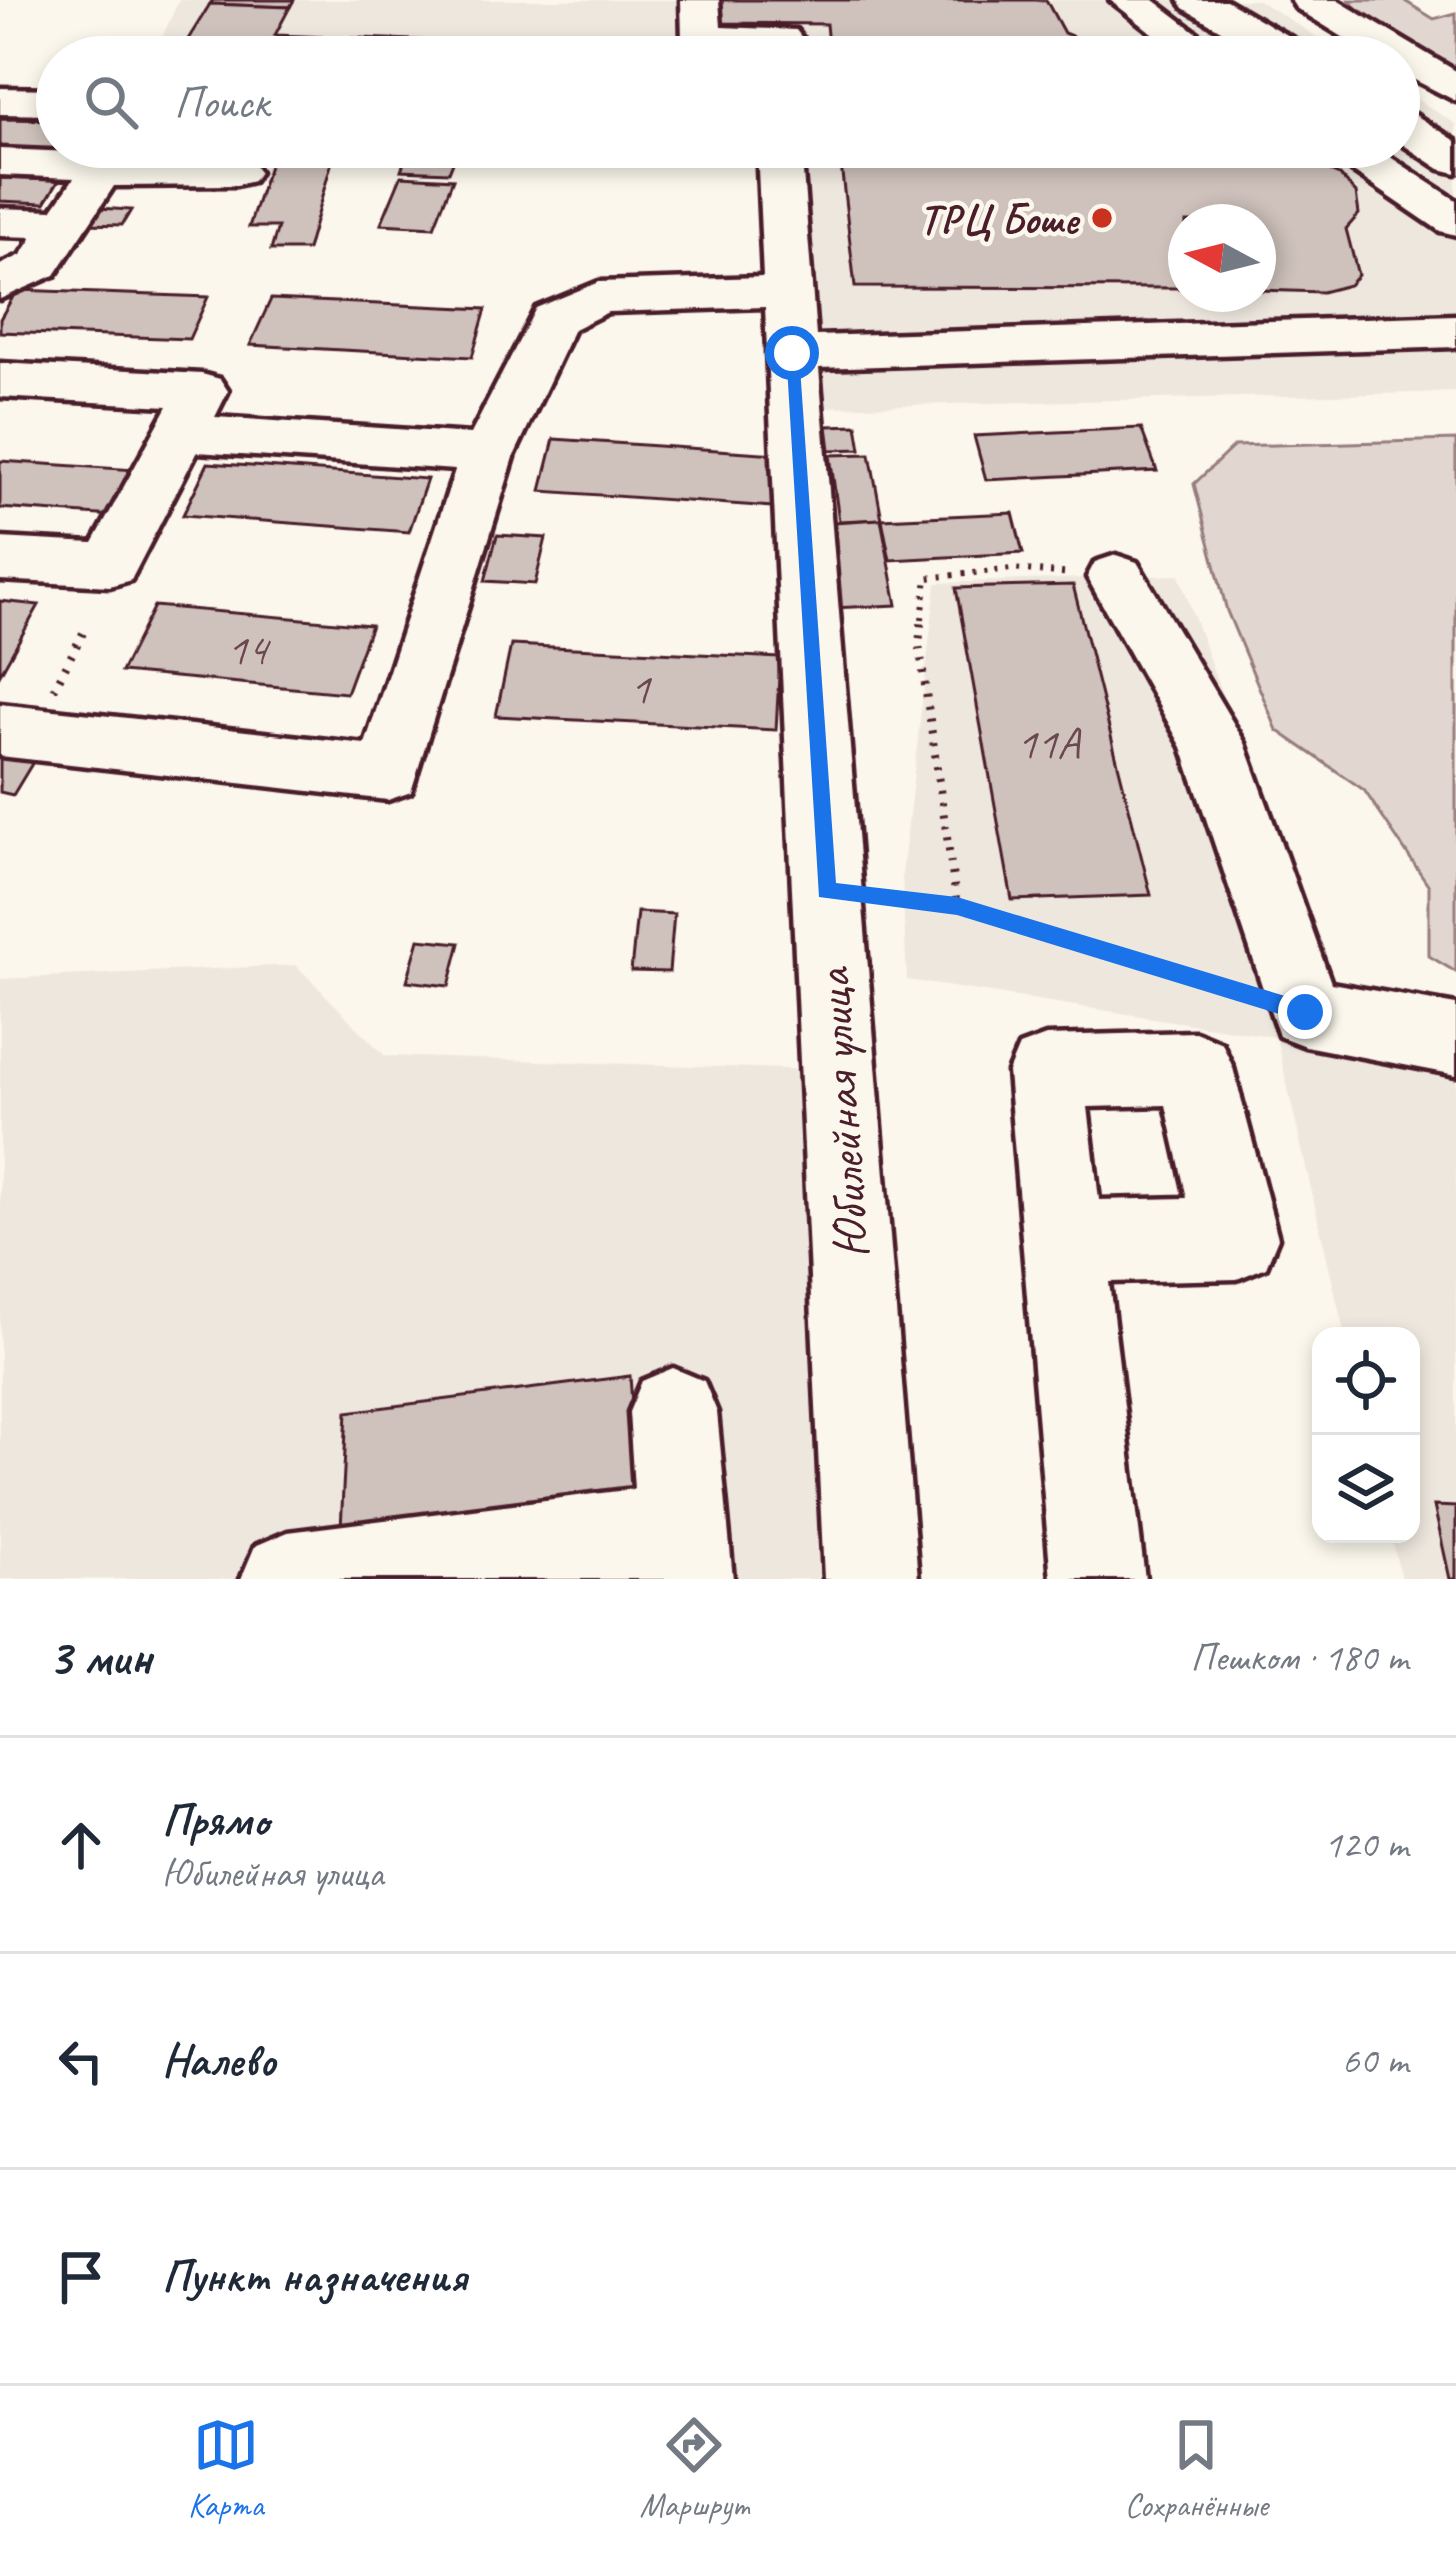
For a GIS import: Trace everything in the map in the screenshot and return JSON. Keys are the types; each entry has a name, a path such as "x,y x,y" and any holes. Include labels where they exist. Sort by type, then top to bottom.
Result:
{"main road":[{"path":"700,0 702,36"},
{"path":"1129,0 1180,36"},
{"path":"1198,0 1259,36"},
{"path":"1277,0 1335,36"},
{"path":"1310,0 1369,36"},
{"path":"1420,67 1456,89"},
{"path":"1420,89 1456,112"},
{"path":"0,101 36,102"},
{"path":"1420,137 1456,160"},
{"path":"0,162 36,164"},
{"path":"97,168 100,173"},
{"name":"Юбилейная улица","path":"779,168 871,1579"},
{"path":"1376,168 1456,221"},
{"path":"100,173 237,172"},
{"path":"0,284 38,265 100,173"},
{"path":"0,222 69,225"},
{"path":"0,730 388,772 488,454 554,319 598,297 789,322 1456,331"},
{"path":"0,380 202,391 110,565 0,559"},
{"path":"178,434 488,454"},
{"path":"1116,577 1213,743 1305,1012 1456,1040"},
{"path":"1064,1242 1098,1579"},
{"path":"288,1579 684,1554 673,1412"}],"path":[{"path":"957,906 919,644 927,578 1012,569 1116,577"},
{"path":"826,891 957,906 1305,1012"}],"shaded area":[{"path":"179,0 1258,0 1315,36 163,36"},
{"path":"1349,0 1403,0 1434,19 1456,13 1456,75 1420,52 1420,36 1395,36 1361,14"},
{"path":"1420,101 1456,124 1456,392 782,408 773,168 1420,168"},
{"path":"1456,440 1456,972 1429,956 1429,886 1364,790 1277,730 1227,611 1194,484 1234,446"},
{"path":"1179,575 1320,967 1277,1036 1456,1066 1456,1579 1401,1579 1393,1543 1420,1543 1420,1327 1343,1327 1276,1037 907,980 902,875 936,583"},
{"path":"296,965 385,1056 877,1072 908,1579 0,1579 0,979"}],"building":[{"path":"213,0 294,0 290,7 210,4"},
{"name":"ТРЦ Боше","path":"712,0 1046,0 1064,33 1071,36 827,36 826,24 711,23"},
{"path":"210,4 290,7 275,35 302,36 190,36"},
{"path":"0,119 36,120 36,152 0,151"},
{"path":"268,168 330,168 307,250 271,250 278,227 249,227"},
{"path":"402,168 451,168 449,172"},
{"name":"ТРЦ Боше","path":"841,168 1323,168 1339,175 1356,193 1359,214 1346,229 1358,275 1349,285 1322,292 1276,291 1276,204 1168,204 1168,288 855,287"},
{"path":"401,176 453,179 434,227 381,224"},
{"path":"0,178 59,180 45,203 0,201"},
{"path":"98,208 131,210 122,225 88,224"},
{"path":"17,290 208,297 189,339 0,332 0,319"},
{"path":"271,299 486,309 472,357 250,345"},
{"path":"857,425 861,449 830,450 827,426"},
{"path":"1141,428 1157,471 986,480 974,436"},
{"path":"554,439 792,455 787,508 541,491"},
{"path":"870,454 882,519 839,521 830,455"},
{"path":"0,461 137,470 113,516 0,508"},
{"path":"208,463 427,479 409,532 183,515"},
{"path":"1013,513 1023,553 890,560 882,519"},
{"path":"881,519 897,605 832,608 818,523"},
{"path":"497,535 546,538 535,584 485,581"},
{"path":"1073,585 1151,895 1012,900 956,588"},
{"path":"0,601 39,605 0,674"},
{"path":"154,606 371,625 346,693 121,672"},
{"path":"511,645 780,658 776,730 496,716"},
{"path":"5,751 36,757 13,795 0,792 0,759"},
{"path":"637,912 674,914 669,972 631,971"},
{"path":"419,939 460,943 449,986 407,981"},
{"path":"630,1376 638,1488 341,1528 347,1412"},
{"path":"1434,1506 1456,1507 1456,1579 1450,1579"}],"place":[{"name":"ТРЦ Боше","path":"1102,218"}],"route":[{"path":"792,353 826,891 957,906 1305,1012"}]}
